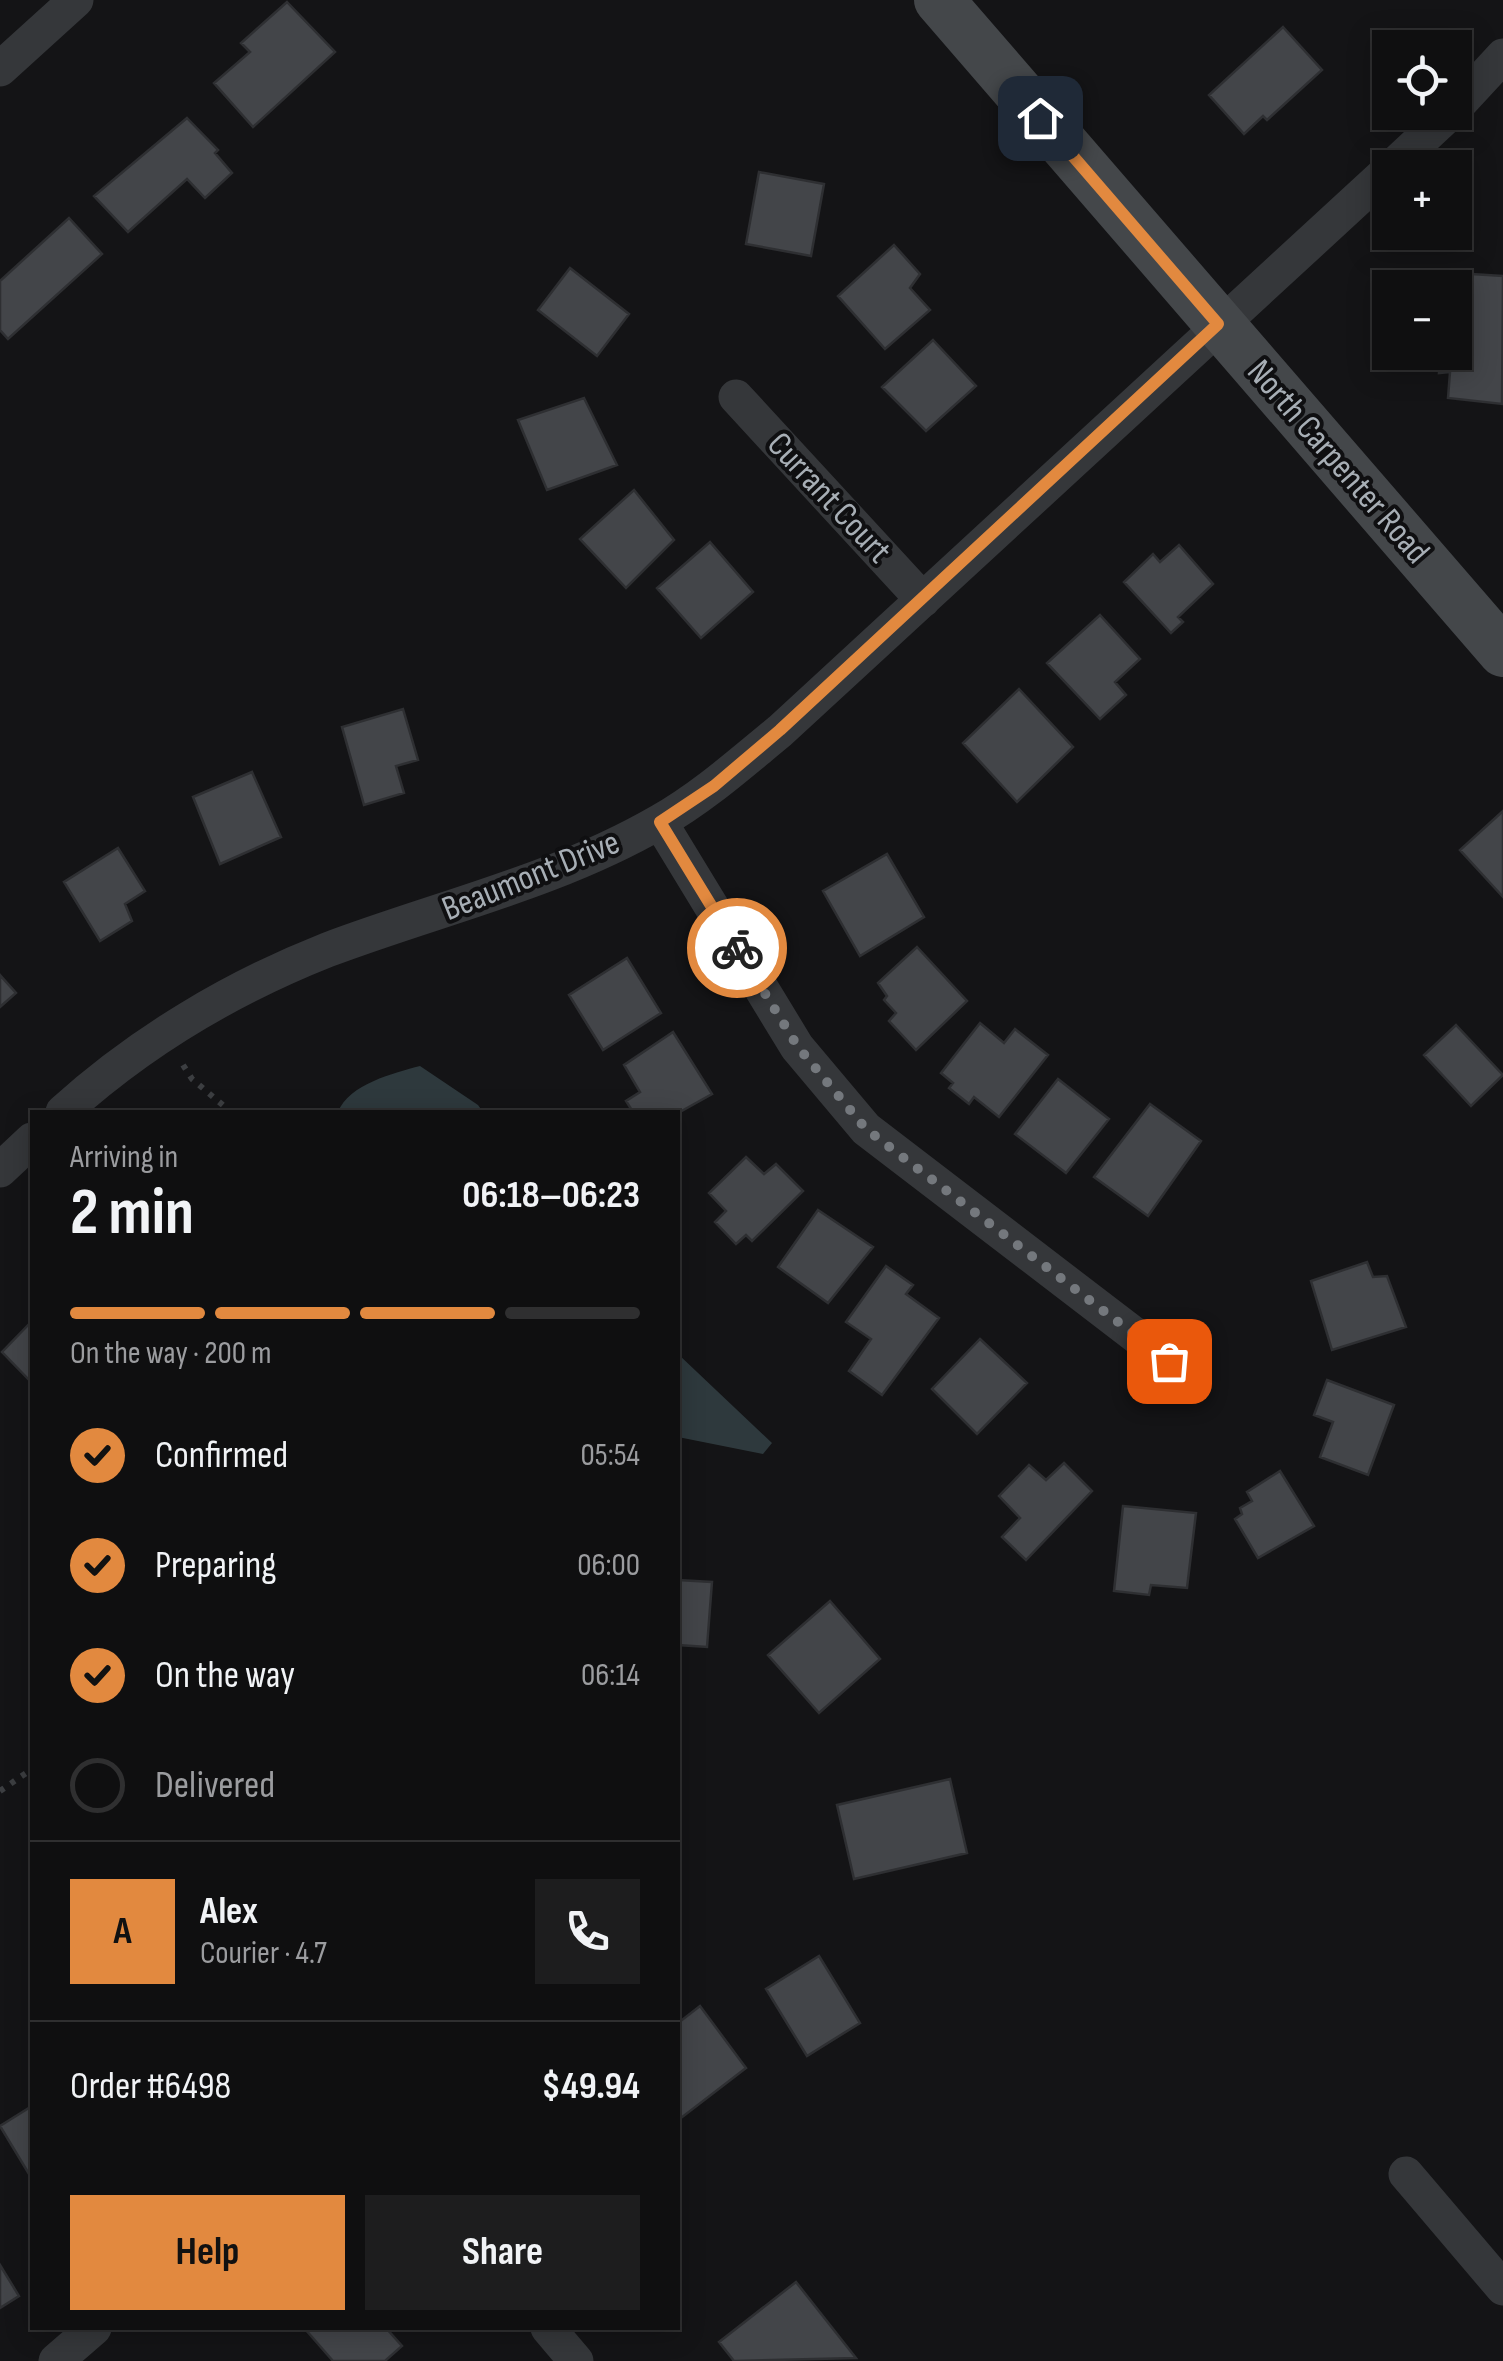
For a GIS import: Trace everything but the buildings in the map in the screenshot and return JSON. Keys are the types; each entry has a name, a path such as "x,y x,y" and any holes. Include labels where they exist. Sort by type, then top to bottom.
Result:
{"street":[{"path":"0,69 76,0"},
{"name":"North Carpenter Road","path":"939,0 1503,652"},
{"name":"Beaumont Drive","path":"1472,89 1503,56"},
{"name":"Beaumont Drive","path":"1410,150 1432,130"},
{"name":"Beaumont Drive","path":"66,1110 164,1034 243,988 326,950 516,888 660,822 738,766 1372,185"},
{"name":"Currant Court","path":"736,397 923,600"},
{"path":"660,822 798,1047 866,1129 1169,1361"},
{"path":"0,1170 30,1142"},
{"path":"1406,2174 1503,2288"},
{"path":"56,2361 92,2330"},
{"path":"550,2330 576,2361"}],"path":[{"path":"164,1034 192,1080 229,1110"},
{"path":"0,1791 30,1770"}],"shaded area":[{"path":"420,1066 482,1110 339,1110 352,1094 386,1076"},
{"path":"680,1356 772,1443 763,1454 680,1437"}],"way so far":[{"path":"737,948 798,1047 866,1129 1169,1361"}],"route":[{"path":"737,948 660,822 714,786 780,730 1218,324 1040,118"}]}
